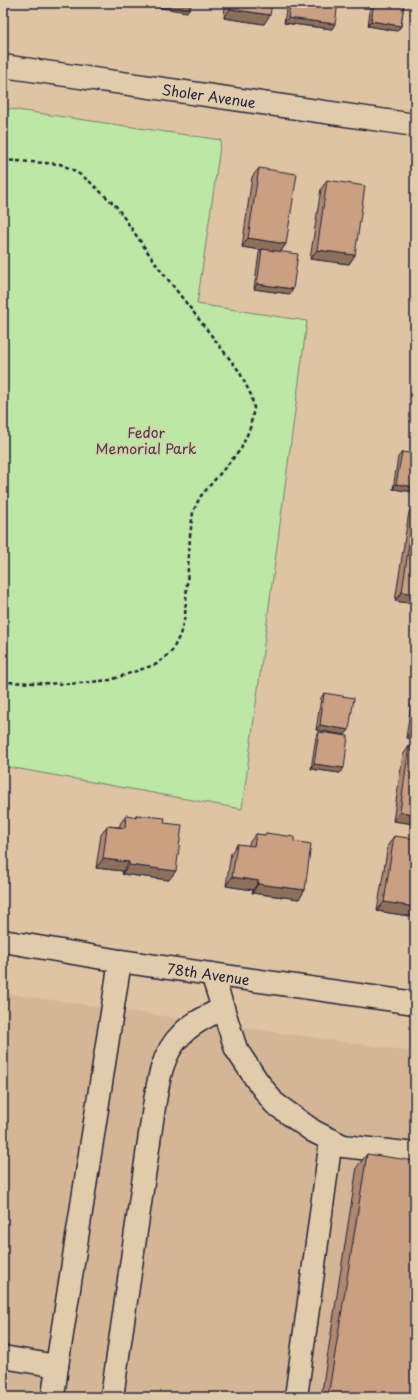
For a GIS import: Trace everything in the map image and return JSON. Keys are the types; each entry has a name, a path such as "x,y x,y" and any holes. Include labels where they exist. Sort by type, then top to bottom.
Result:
{"street":[{"name":"Sholer Avenue","path":"3,66 415,125"},
{"name":"78th Avenue","path":"3,941 120,961 415,1003"},
{"path":"53,1397 120,961"},
{"path":"212,974 236,1049 274,1103 313,1131 343,1146 415,1154"},
{"path":"112,1397 153,1114 161,1071 170,1048 181,1035 196,1022 223,1008"},
{"path":"296,1397 331,1140"},
{"path":"3,1357 57,1366"}],"path":[{"path":"3,160 60,164 75,171 89,181 116,206 156,264 239,372 251,395 254,408 250,428 241,449 200,497 193,512 185,616 180,635 172,651 157,664 110,680 70,684 3,682"}],"shaded area":[{"path":"3,993 415,1052 415,1397 3,1397"}],"green space":[{"name":"Fedor Memorial Park","path":"3,108 221,140 197,304 307,321 242,809 3,766"}],"building":[{"path":"231,3 272,3 270,15 230,9"},
{"path":"290,3 338,3 335,24 288,18"},
{"path":"374,3 404,3 401,26 371,21"},
{"path":"259,168 297,174 286,244 248,238"},
{"path":"327,180 365,186 355,255 317,250"},
{"path":"262,249 298,254 293,289 257,284"},
{"path":"402,452 415,454 415,487 396,484"},
{"path":"415,503 415,594 402,592"},
{"path":"324,693 354,698 349,730 320,725"},
{"path":"415,711 415,729 412,729"},
{"path":"319,732 348,736 344,768 314,764"},
{"path":"409,746 415,747 415,814 400,812"},
{"path":"126,815 136,817 136,815 165,818 164,823 182,825 176,871 129,865 129,862 103,859 107,826 125,828"},
{"path":"266,833 294,837 294,841 311,844 305,890 258,884 259,881 232,877 237,844 254,846 256,834 265,835"},
{"path":"394,836 415,839 415,907 384,902"},
{"path":"367,1154 415,1161 415,1397 328,1397"}]}
